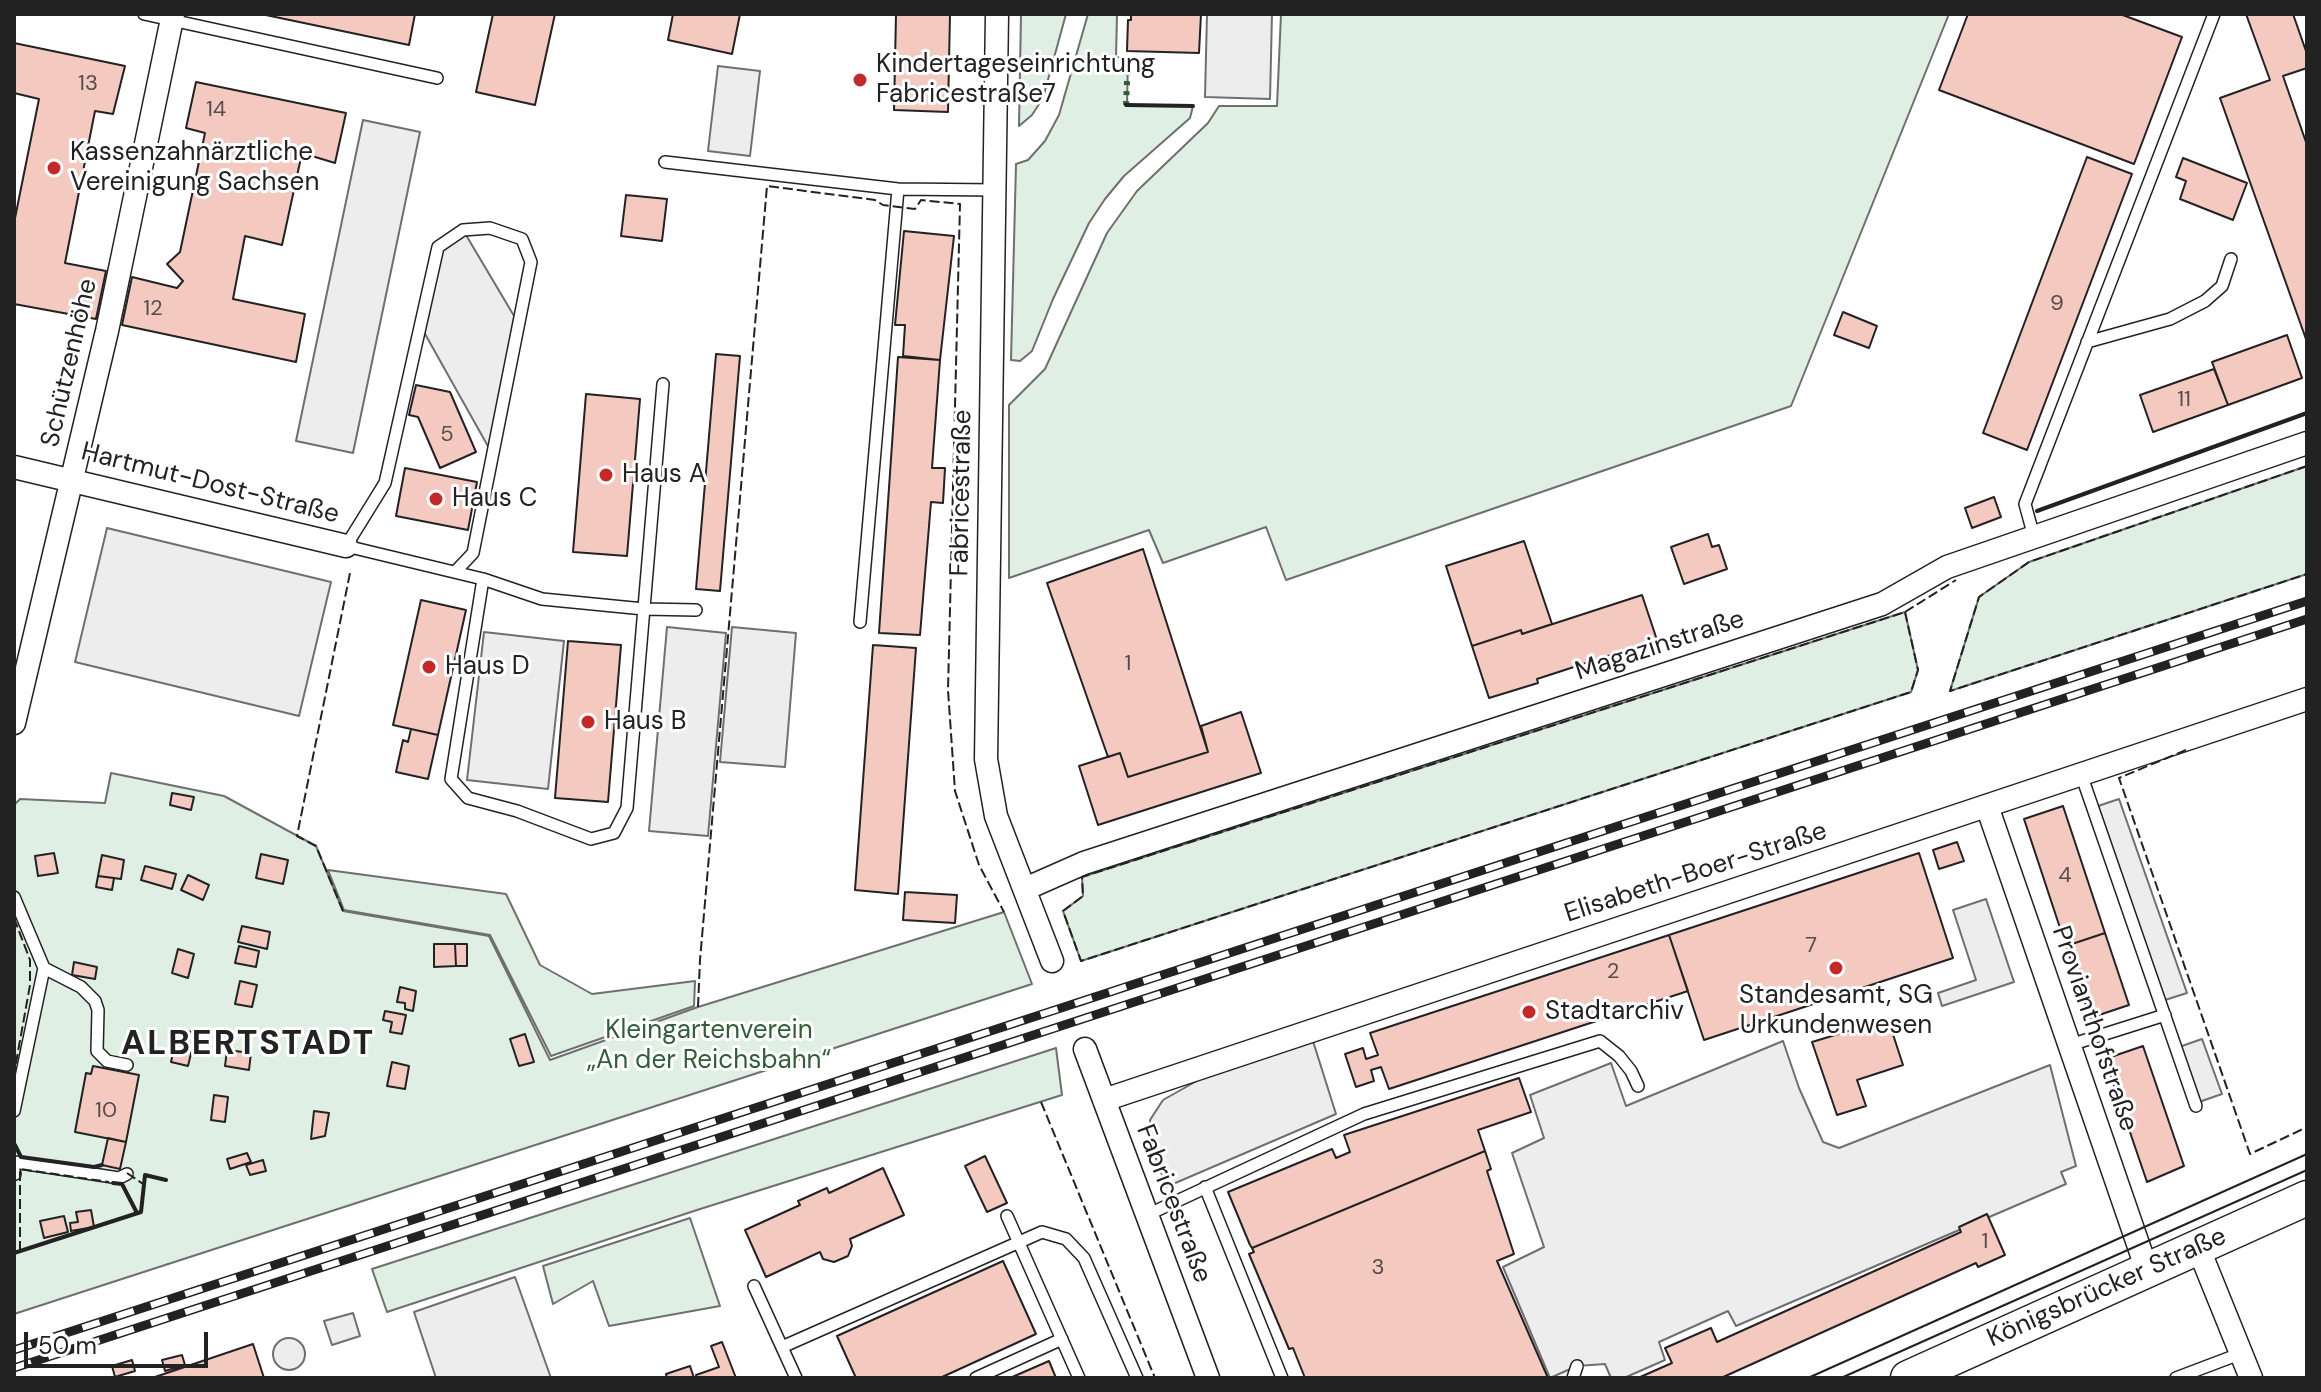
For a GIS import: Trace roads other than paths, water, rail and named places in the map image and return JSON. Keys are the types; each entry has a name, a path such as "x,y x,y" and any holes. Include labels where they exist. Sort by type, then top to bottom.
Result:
{"main road":[{"name":"Königsbrücker Straße","path":"1908,1378 2307,1198"}],"street":[{"name":"Fabricestraße","path":"997,14 986,759 996,816 1052,961"},
{"name":"Schützenhöhe","path":"14,723 107,331 172,17"},
{"name":"Magazinstraße","path":"1025,889 1084,863 1882,604 1947,567 2307,443"},
{"name":"Hartmut-Dost-Straße","path":"14,467 346,546"},
{"name":"Elisabeth-Boer-Straße","path":"1104,1100 2307,699"},
{"name":"Provianthofstraße","path":"1987,806 2147,1270"},
{"name":"Fabricestraße","path":"1085,1049 1208,1378"},
{"path":"2198,1247 2251,1378"},
{"path":"2241,1378 2242,1353"}],"lane":[{"path":"144,14 172,17 437,78"},
{"path":"2034,537 2025,504 2214,14"},
{"path":"665,162 898,189 995,190"},
{"path":"860,622 898,189"},
{"path":"455,572 473,553 531,262 522,239 490,228 463,230 438,247 385,483 346,546 483,579 542,599 644,609 696,610"},
{"path":"2087,342 2170,319 2205,301 2222,286 2231,259"},
{"path":"483,579 451,779 468,798 517,811 591,839 614,833 627,808 663,384"},
{"path":"2081,774 2196,1106"},
{"path":"14,897 44,968 14,1111"},
{"path":"44,968 88,992 98,1010 97,1051 107,1061 127,1065"},
{"path":"2070,1045 2165,1015"},
{"path":"1147,1215 1364,1114 1600,1041 1619,1056 1638,1086"},
{"path":"14,1169 119,1178 127,1174"},
{"path":"1205,1187 1282,1378"},
{"path":"1007,1216 1079,1378"},
{"path":"782,1347 1042,1232 1066,1239 1084,1258 1137,1378"},
{"path":"754,1286 796,1378"},
{"path":"976,1378 1062,1339"},
{"path":"2176,1378 2242,1353"},
{"path":"1573,1378 1577,1366"}],"tram line":[{"path":"1808,1378 2307,1154"},
{"path":"1841,1378 2307,1170"}],"railway":[{"path":"14,1350 2307,601"},
{"path":"14,1368 2307,619"}],"place":[{"name":"Kindertageseinrichtung Fabricestraße7","path":"860,80"},
{"name":"Kassenzahnärztliche Vereinigung Sachsen","path":"54,168"},
{"name":"Haus A","path":"606,475"},
{"name":"Haus C","path":"436,499"},
{"name":"Haus D","path":"429,667"},
{"name":"Haus B","path":"588,722"},
{"name":"Standesamt, SG Urkundenwesen","path":"1836,968"},
{"name":"Stadtarchiv","path":"1529,1012"}],"district":[{"name":"ALBERTSTADT","path":"248,1045"}],"park label":[{"name":"Kleingartenverein „An der Reichsbahn“","path":"709,1046"}]}
